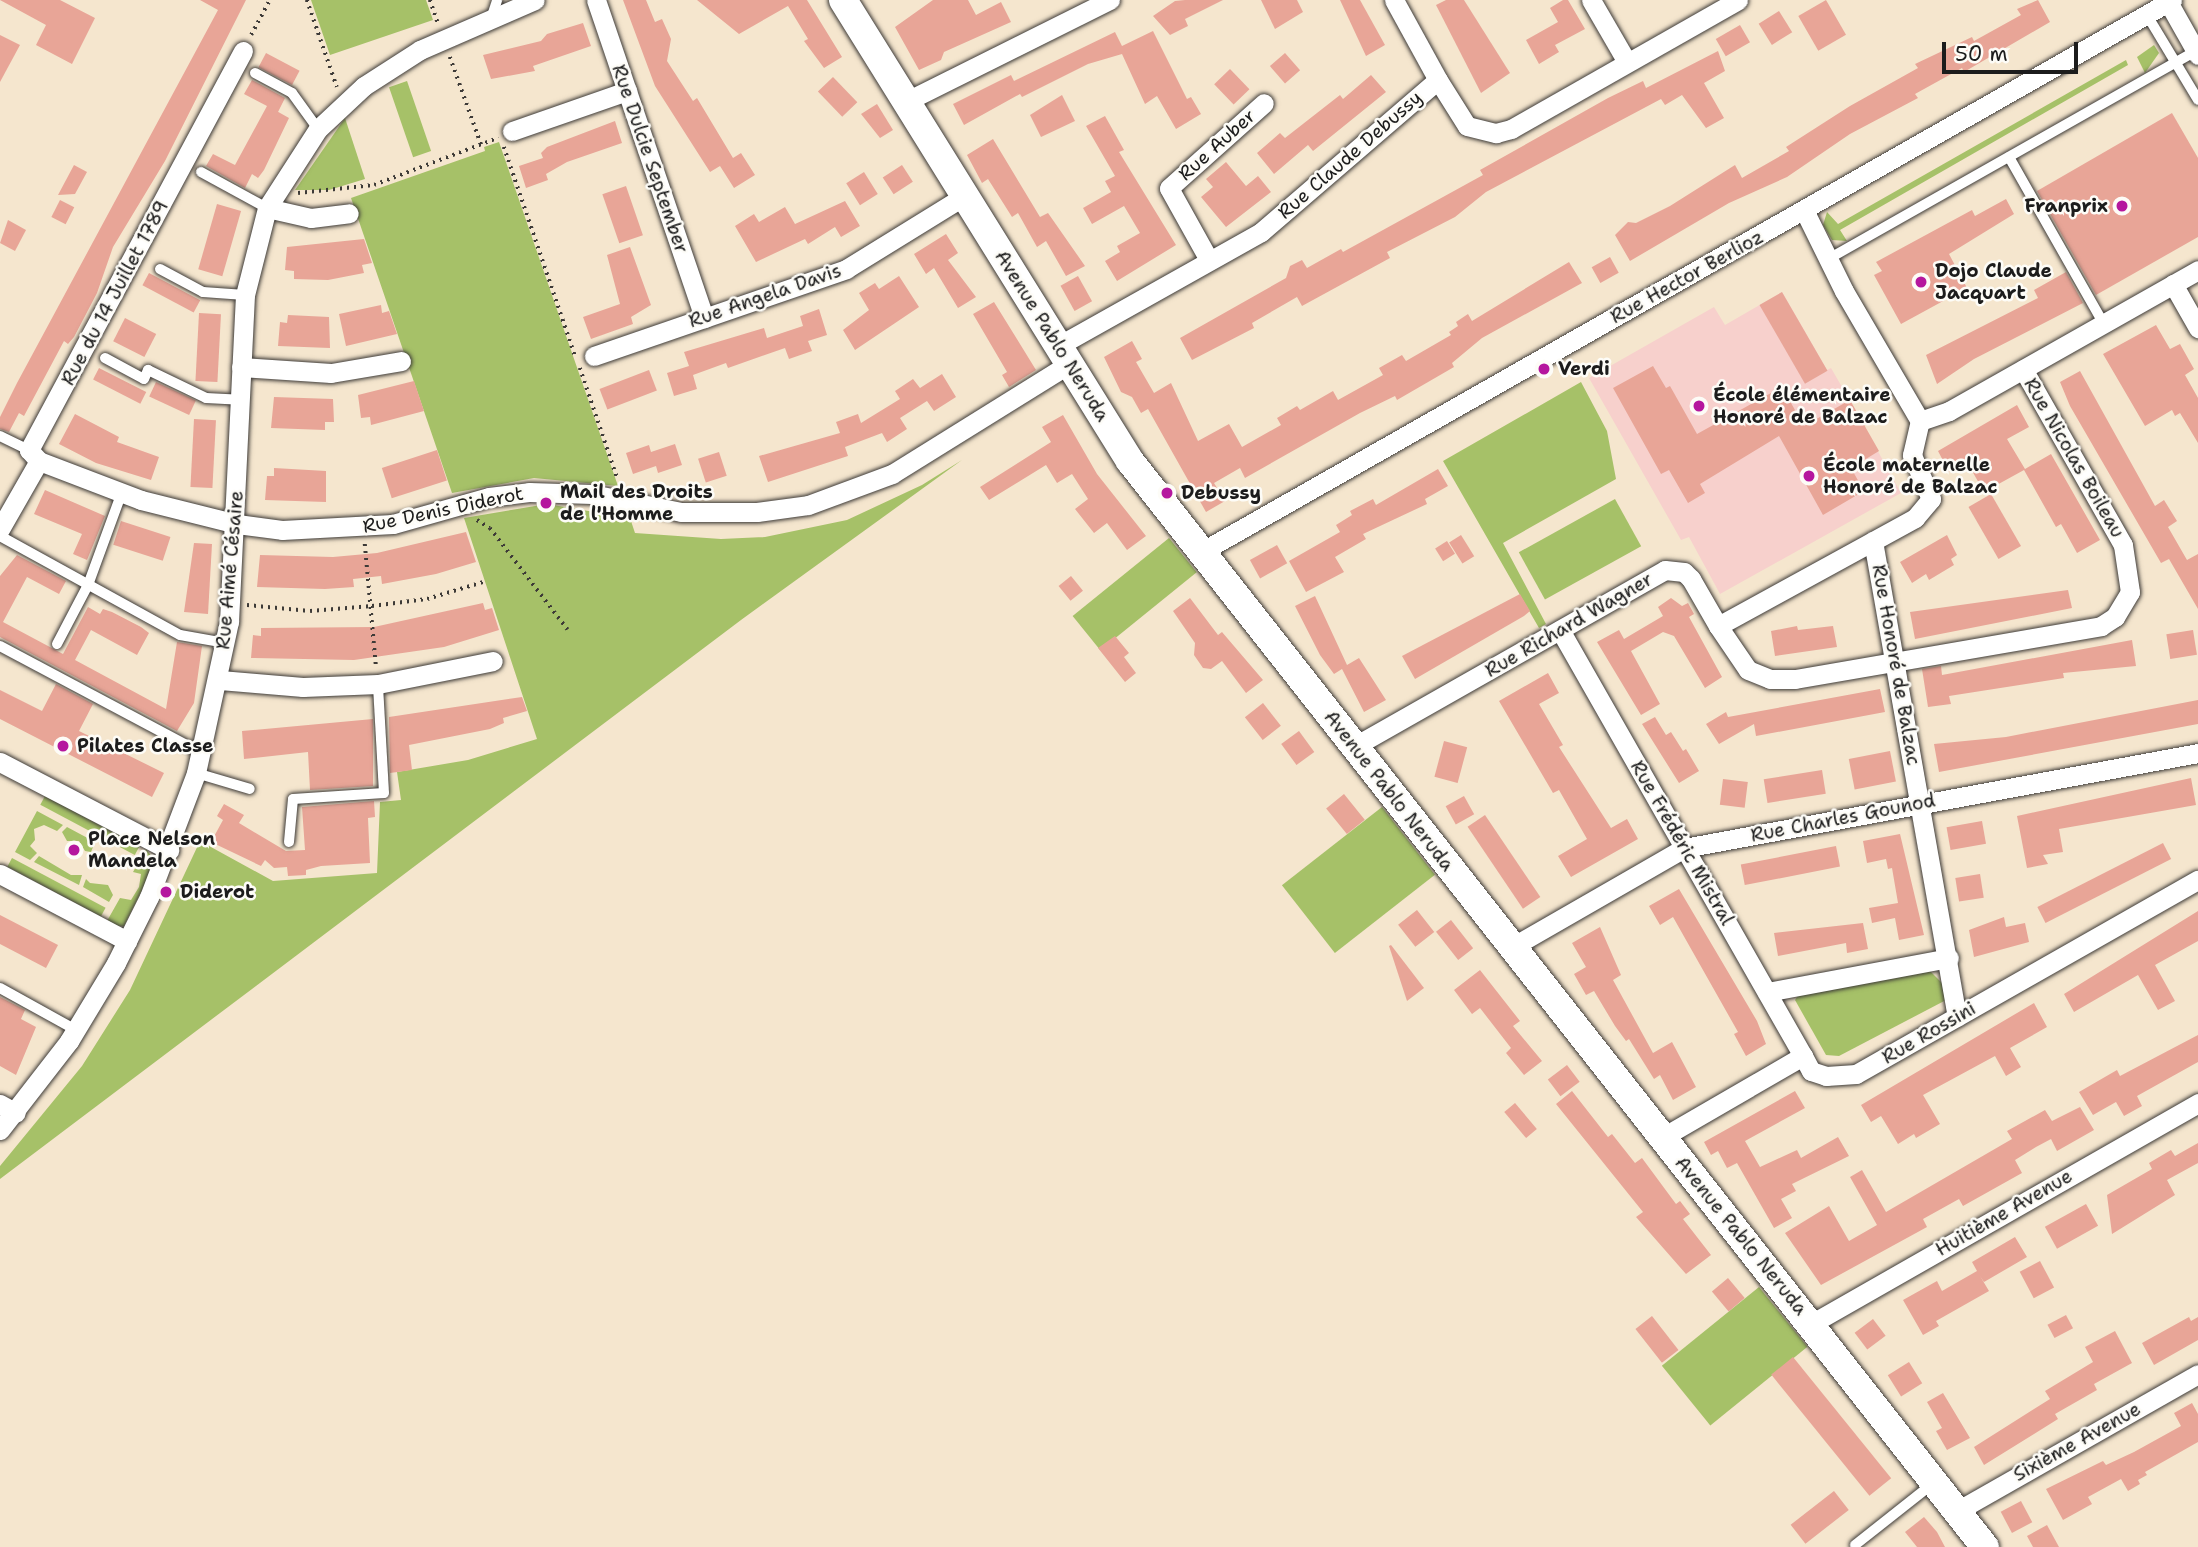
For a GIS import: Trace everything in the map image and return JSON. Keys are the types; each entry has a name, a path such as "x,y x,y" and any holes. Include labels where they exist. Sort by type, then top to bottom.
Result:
{"street":[{"name":"Rue Aimé Césaire","path":"0,1130 8,1109 76,1030 127,941 169,850 196,773 220,680 231,604 237,524 245,295 267,208 317,129 342,104 390,67 494,10 535,0"},
{"name":"Rue Dulcie September","path":"596,0 704,318"},
{"name":"Avenue Pablo Neruda","path":"843,0 1130,461 1985,1547"},
{"path":"905,102 1110,0"},
{"path":"1395,0 1438,80"},
{"path":"1591,0 1627,62"},
{"name":"Rue Claude Debussy","path":"1063,355 1209,260 1261,232 1438,80 1467,126 1496,133 1511,129 1738,0"},
{"path":"2169,1 2197,53"},
{"name":"Rue Hector Berlioz","path":"1201,552 2169,1"},
{"name":"Rue du 14 Juillet 1789","path":"0,529 34,456 243,51"},
{"path":"506,134 627,91"},
{"name":"Rue Auber","path":"1209,260 1169,188 1264,103"},
{"name":"Rue Angela Davis","path":"594,356 846,269 964,196"},
{"path":"267,208 311,218 349,213"},
{"path":"1804,210 1882,360 1920,421 1949,411 2198,270"},
{"path":"2173,284 2198,328"},
{"name":"Rue Denis Diderot","path":"34,456 122,492 237,524 293,530 363,528 529,492 566,492 681,512 734,514 836,496 910,463 1063,355"},
{"path":"241,367 331,373 401,361"},
{"name":"Rue Nicolas Boileau","path":"1718,626 1734,657 1748,670 1770,679 1895,663 2101,625 2115,617 2128,599 2130,570 2123,545 2023,369"},
{"name":"Rue Honoré de Balzac","path":"1920,421 1912,455 1930,490 1927,508 1873,541 1949,958 1957,1017"},
{"path":"1718,626 1873,541"},
{"name":"Rue Richard Wagner","path":"1355,746 1674,569 1691,579 1718,626"},
{"name":"Rue Frédéric Mistral","path":"1560,630 1803,1056"},
{"path":"220,680 303,687 378,684 494,661"},
{"name":"Rue Charles Gounod","path":"1512,947 1684,848 2198,753"},
{"path":"0,762 169,850"},
{"path":"0,874 127,941"},
{"name":"Rue Rossini","path":"1803,1056 1811,1071 1826,1076 1856,1074 2198,880"},
{"path":"1767,992 1949,958"},
{"path":"1663,1138 1803,1056"},
{"name":"Huitième Avenue","path":"1811,1324 2198,1103"},
{"name":"Sixième Avenue","path":"1957,1511 2198,1374"}],"lane":[{"path":"2147,15 2198,100"},
{"path":"1830,258 2175,62 2197,53"},
{"path":"255,73 292,93 317,129"},
{"path":"2009,157 2104,324"},
{"path":"201,172 267,208"},
{"path":"160,269 203,292 245,295"},
{"path":"105,358 144,379 148,370 206,398 240,400"},
{"path":"0,436 34,456"},
{"path":"57,644 88,585 122,492"},
{"path":"0,536 180,635 226,643"},
{"path":"0,646 201,753"},
{"path":"289,842 293,799 384,793 378,684"},
{"path":"196,773 250,789"},
{"path":"0,989 76,1030"},
{"path":"1855,1545 1935,1483"}],"path":[{"path":"243,51 270,0"},
{"path":"307,0 342,104"},
{"path":"430,0 482,147"},
{"path":"277,189 312,194 374,186 482,147 506,134 626,502"},
{"path":"455,506 490,528 568,630"},
{"path":"363,528 378,684"},
{"path":"231,604 310,611 372,606 427,599 483,582"}],"shaded area":[{"path":"1782,292 1827,370 1831,368 1901,493 1720,594 1689,537 1681,540 1589,378 1714,307 1725,325"}],"green space":[{"path":"311,0 426,0 433,20 330,55"},
{"path":"2154,45 2159,53 2145,73 2137,57"},
{"path":"2126,60 2128,65 1840,230 1847,241 1832,240 1823,225 1827,212 1838,224"},
{"path":"407,81 431,151 413,157 389,87"},
{"path":"345,118 365,179 329,190 295,190"},
{"path":"499,142 618,486 534,478 452,493 351,198 485,151 484,147"},
{"path":"1581,382 1607,431 1616,479 1503,543 1546,624 1539,628 1443,461"},
{"path":"962,460 741,620 0,1179 0,1166 82,1066 130,990 200,841 273,881 377,873 380,802 401,800 397,772 468,760 537,739 464,518 547,504 630,518 635,533 721,539 765,537 847,520 922,485"},
{"path":"1615,499 1641,546 1545,600 1519,552"},
{"path":"1169,538 1197,572 1100,650 1073,616"},
{"path":"45,796 139,846 135,855 40,805"},
{"path":"1382,807 1435,875 1335,953 1282,885"},
{"path":"37,811 63,825 57,831 44,825 34,829 35,840 30,846 37,853 30,860 15,852"},
{"path":"67,827 95,842 91,852 85,851 79,841 67,841 62,832"},
{"path":"146,849 156,862 124,926 116,926 107,921 120,898 131,900 139,887 141,874 133,872"},
{"path":"39,856 71,875 82,875 79,885 34,862"},
{"path":"12,858 106,908 101,917 7,867"},
{"path":"86,879 90,883 108,885 113,895 109,902 83,887"},
{"path":"1929,970 1945,986 1948,999 1839,1056 1826,1055 1795,1000 1799,994"},
{"path":"1759,1287 1807,1347 1710,1426 1662,1366"}],"building":[{"path":"0,0 60,0 95,18 72,64 36,45 46,25"},
{"path":"200,0 246,0 165,161 113,247 97,293 74,337 68,344 64,341 24,416 19,413 9,432 0,429 0,417 17,383 218,10"},
{"path":"623,0 646,0 655,22 662,19 671,39 667,61 693,101 697,98 733,158 741,153 755,175 734,188 720,166 710,172 655,86"},
{"path":"697,0 807,0 842,57 824,68 804,41 808,39 788,6 739,34"},
{"path":"933,0 968,0 976,15 1001,2 1011,22 944,52 941,60 919,70 895,27"},
{"path":"1223,0 1185,19 1188,26 1170,35 1153,16 1175,1"},
{"path":"1261,0 1297,0 1303,12 1275,29"},
{"path":"1340,0 1360,0 1385,45 1366,56"},
{"path":"1446,0 1464,0 1510,73 1481,93 1436,5"},
{"path":"1568,0 1585,29 1555,45 1559,52 1539,64 1526,40 1558,22 1550,8"},
{"path":"1826,0 1846,35 1818,51 1798,16"},
{"path":"2038,0 2050,22 1964,72 1962,68 1915,94 1918,98 1850,134 1787,177 1729,203 1630,261 1615,235 1628,222 1636,223 1670,206 1735,165 1742,178 1789,151 1786,147 1850,106 1918,68 1915,64 1972,37 1974,41 2021,15 2017,9"},
{"path":"1779,11 1792,32 1772,45 1759,24"},
{"path":"583,23 591,46 533,66 535,71 491,79 483,55 541,41 547,34"},
{"path":"1740,25 1750,42 1726,56 1716,39"},
{"path":"1153,31 1187,99 1191,97 1201,114 1176,129 1157,96 1145,104 1122,54 1088,64 1022,97 1020,94 964,125 953,104 1011,75 1014,81 1115,32 1122,46"},
{"path":"0,35 20,45 0,82"},
{"path":"1718,51 1725,71 1704,83 1724,118 1706,128 1682,95 1665,105 1661,99 1486,192 1455,217 1387,252 1390,258 1302,306 1297,297 1252,323 1254,328 1192,360 1180,338 1286,278 1290,266 1302,260 1307,268 1341,249 1343,252 1483,175 1480,170 1608,98 1643,81 1646,88"},
{"path":"266,53 300,71 292,85 258,67"},
{"path":"1285,53 1300,70 1285,83 1270,66"},
{"path":"1230,69 1249,89 1234,104 1214,84"},
{"path":"1371,75 1386,92 1313,151 1308,145 1274,174 1257,153 1280,133 1285,138 1340,95 1343,99"},
{"path":"833,77 857,102 842,117 818,92"},
{"path":"252,80 285,98 278,112 289,118 264,170 258,178 252,174 245,188 206,166 213,154 235,165 267,106 244,94"},
{"path":"1062,95 1075,121 1041,137 1030,115"},
{"path":"877,104 893,130 880,138 861,114"},
{"path":"2172,113 2198,158 2198,237 2096,295 2037,191"},
{"path":"1105,116 1124,150 1119,152 1176,245 1117,281 1105,261 1120,252 1117,246 1140,233 1124,206 1092,224 1083,208 1111,192 1105,181 1115,176 1086,126"},
{"path":"615,121 622,143 567,162 546,174 548,180 526,188 519,166 543,158 541,153 547,147"},
{"path":"993,139 1040,217 1048,213 1085,266 1066,276 1046,241 1037,247 1018,213 1012,217 988,179 982,183 967,155"},
{"path":"1226,162 1246,186 1258,176 1271,192 1226,227 1201,197 1213,187 1206,179"},
{"path":"74,165 87,172 75,194 58,195"},
{"path":"902,165 913,182 894,194 883,178"},
{"path":"864,172 878,194 860,205 846,183"},
{"path":"626,186 643,235 619,243 602,194"},
{"name":"Dojo Claude Jacquart","path":"2006,199 2014,214 1949,254 1967,288 1901,324 1874,275 1882,271 1876,262 1972,210 1975,216"},
{"path":"60,200 74,207 66,224 51,217"},
{"path":"845,201 860,226 841,237 835,227 808,244 805,239 756,262 735,226 754,214 759,222 785,207 795,224"},
{"path":"217,204 241,211 222,276 198,269"},
{"path":"8,220 26,230 15,251 0,243"},
{"path":"946,234 958,253 948,260 976,297 958,308 934,268 926,274 914,254"},
{"path":"364,239 372,263 362,265 364,273 328,280 294,279 294,271 285,270 287,247"},
{"path":"630,247 651,305 631,317 633,324 591,339 583,317 620,304 607,255"},
{"path":"1610,257 1619,273 1600,283 1592,267"},
{"path":"1569,262 1582,283 1482,338 1452,363 1454,367 1397,400 1395,396 1360,413 1245,478 1240,468 1214,483 1225,501 1206,512 1148,409 1141,413 1132,397 1121,392 1104,357 1132,341 1142,359 1136,362 1154,393 1171,383 1198,441 1229,424 1242,447 1281,425 1277,418 1297,406 1300,410 1333,391 1338,400 1383,375 1379,368 1402,355 1406,361 1451,335 1449,332 1458,326 1456,322 1468,314 1472,321"},
{"path":"2066,272 2083,303 1974,359 1937,384 1926,355 2038,298 2034,290"},
{"path":"149,273 200,300 194,313 142,285"},
{"path":"899,276 919,307 855,350 843,330 869,310 859,293 875,283 879,289"},
{"path":"1078,276 1092,301 1075,311 1061,286"},
{"path":"1782,292 1828,371 1805,384 1759,305"},
{"path":"994,302 1036,370 1009,387 1002,375 1007,372 973,314"},
{"path":"381,305 382,313 389,311 397,334 346,346 339,314"},
{"path":"819,309 827,335 808,341 812,351 789,359 785,348 728,368 726,363 693,375 697,389 674,396 667,373 689,366 684,352 764,328 767,338 803,326 800,316"},
{"path":"199,313 221,314 217,382 195,381"},
{"path":"288,315 329,317 330,348 278,346 280,322 287,323"},
{"path":"125,318 156,334 144,357 113,341"},
{"path":"2156,325 2170,349 2180,344 2194,369 2185,375 2198,398 2198,443 2180,413 2175,416 2172,410 2145,426 2103,354"},
{"path":"1653,366 1666,388 1670,386 1697,434 1782,387 1804,426 1850,400 1879,451 1851,468 1864,491 1823,515 1779,436 1700,484 1705,493 1688,503 1669,470 1661,474 1613,388"},
{"path":"99,368 146,392 140,404 93,380"},
{"path":"649,370 657,391 607,410 600,389"},
{"path":"2080,371 2155,506 2164,500 2177,521 2168,527 2187,560 2198,554 2198,609 2169,559 2161,563 2070,406 2060,382"},
{"path":"942,374 956,397 934,411 927,401 900,418 907,429 887,442 882,433 845,447 848,456 768,482 759,456 840,433 836,422 858,414 861,423 900,399 895,391 913,379 920,388"},
{"path":"414,381 424,411 371,425 370,417 361,418 358,395"},
{"path":"156,382 196,401 189,415 149,397"},
{"path":"274,397 333,399 334,422 325,422 325,430 271,428"},
{"path":"2017,405 2029,427 2007,439 2025,469 2051,454 2100,540 2077,553 2061,524 2056,527 2024,470 1984,492 1967,462 1949,472 1938,451"},
{"path":"75,414 119,437 117,442 159,457 151,480 96,463 59,444"},
{"path":"1063,415 1097,474 1146,536 1127,550 1107,523 1094,533 1075,509 1088,499 1072,474 1057,483 1046,465 989,500 980,487 1051,442 1042,427"},
{"path":"194,419 216,420 212,488 190,487"},
{"path":"675,444 682,465 658,473 656,466 633,474 626,453 649,445 651,452"},
{"path":"437,450 447,480 392,498 382,468"},
{"path":"719,452 727,476 706,483 698,459"},
{"path":"274,468 326,471 326,502 265,500 267,476 274,476"},
{"path":"1438,469 1448,486 1425,499 1427,504 1363,534 1366,539 1335,557 1344,572 1306,592 1289,561 1340,532 1336,525 1352,515 1350,511 1373,499 1376,505"},
{"path":"45,490 105,516 87,560 73,554 82,534 34,514"},
{"path":"1991,494 2021,546 1998,559 1968,507"},
{"path":"121,521 170,537 163,561 113,545"},
{"path":"466,532 476,562 436,574 382,584 381,576 353,579 354,587 257,587 260,555 333,557 377,553"},
{"path":"1461,535 1474,556 1462,564 1449,542"},
{"path":"1947,535 1957,555 1951,559 1954,565 1929,580 1926,574 1912,583 1900,562"},
{"path":"1447,541 1455,554 1443,561 1435,548"},
{"path":"194,543 212,544 208,614 184,612"},
{"path":"1277,545 1287,563 1260,578 1250,560"},
{"path":"17,555 66,581 59,594 27,577 3,622 63,654 88,607 100,614 103,609 112,612 141,627 149,633 137,655 91,630 75,660 166,709 177,642 202,646 194,703 177,731 0,637 0,576"},
{"path":"1071,576 1083,591 1071,601 1059,586"},
{"path":"2068,590 2072,608 1915,639 1910,612"},
{"path":"1520,594 1530,611 1524,616 1415,679 1402,656"},
{"path":"1315,596 1347,665 1359,658 1386,700 1364,712 1342,669 1334,674 1320,655 1295,606"},
{"path":"1190,598 1218,635 1222,632 1263,680 1246,693 1222,661 1211,669 1203,668 1194,655 1195,643 1173,611"},
{"path":"1671,598 1682,606 1688,603 1694,614 1689,617 1722,677 1705,688 1674,636 1663,632 1631,651 1660,704 1641,715 1597,642 1619,630 1624,639 1663,616 1658,607"},
{"path":"483,603 485,610 492,608 499,630 444,647 354,660 251,658 253,635 261,636 261,628 374,627"},
{"path":"1797,626 1798,630 1833,626 1837,647 1775,656 1771,631"},
{"path":"2193,630 2197,655 2170,659 2166,634"},
{"path":"1115,636 1129,653 1124,657 1136,673 1125,682 1098,648"},
{"path":"2132,640 2136,666 2063,673 2064,678 1949,696 1951,704 1928,707 1922,669 1941,666 1942,675"},
{"path":"1548,673 1559,693 1539,704 1563,745 1559,747 1611,828 1627,819 1638,839 1571,877 1558,856 1587,839 1559,790 1553,793 1499,701"},
{"path":"56,684 93,704 79,731 164,773 152,797 0,719 0,690 42,711"},
{"path":"1880,689 1885,712 1756,736 1754,724 1719,744 1706,724 1726,712 1728,717"},
{"path":"522,697 527,711 503,718 504,723 490,729 409,745 412,770 390,773 389,717"},
{"path":"2198,700 2198,724 1939,772 1934,744 2006,737"},
{"path":"1263,703 1281,726 1263,740 1245,717"},
{"path":"1655,717 1666,735 1671,732 1683,751 1686,749 1699,771 1679,783 1642,724"},
{"path":"373,719 373,786 310,790 308,752 244,759 242,731"},
{"path":"1299,731 1314,752 1296,765 1281,744"},
{"path":"1444,741 1467,747 1458,783 1434,777"},
{"path":"1890,751 1896,781 1855,789 1849,759"},
{"path":"1822,770 1826,794 1767,803 1764,779"},
{"path":"2191,778 2196,805 2059,829 2063,852 2043,855 2048,864 2027,868 2017,816"},
{"path":"1723,779 1748,782 1745,808 1720,805"},
{"path":"1344,794 1365,820 1347,834 1326,808"},
{"path":"1464,796 1474,814 1456,825 1446,806"},
{"path":"374,801 375,817 368,818 370,863 321,866 306,870 306,875 288,876 287,867 274,868 265,860 261,866 211,842 223,820 217,816 224,804 244,815 239,823 286,851 305,850 302,807"},
{"path":"1485,815 1540,897 1523,909 1468,827"},
{"path":"1982,821 1986,844 1951,850 1947,827"},
{"path":"1900,834 1924,935 1899,940 1895,918 1872,923 1869,908 1898,903 1892,868 1888,869 1886,859 1867,863 1863,841"},
{"path":"2163,843 2171,859 2046,923 2037,907"},
{"path":"1836,846 1840,867 1745,885 1741,865"},
{"path":"1980,874 1984,898 1959,902 1955,878"},
{"path":"1679,889 1757,1021 1766,1044 1746,1056 1734,1034 1738,1032 1673,917 1660,925 1649,906"},
{"path":"1417,910 1434,932 1415,947 1398,925"},
{"path":"2198,911 2198,941 2155,965 2175,1001 2158,1010 2138,975 2074,1012 2064,994"},
{"path":"0,915 58,945 46,968 0,944"},
{"path":"2004,917 2006,927 2025,923 2029,942 1974,957 1969,930"},
{"path":"1451,920 1473,948 1458,960 1436,932"},
{"path":"1863,923 1868,949 1847,953 1846,943 1778,956 1774,933"},
{"path":"1600,927 1621,975 1613,980 1653,1053 1672,1042 1696,1087 1673,1100 1660,1075 1654,1079 1629,1039 1626,1041 1615,1026 1594,991 1586,995 1574,974 1586,967 1572,943"},
{"path":"1391,945 1424,988 1407,1001 1389,946"},
{"path":"1480,970 1520,1021 1513,1026 1542,1061 1524,1075 1506,1053 1511,1048 1480,1008 1472,1014 1454,990"},
{"path":"0,997 25,1010 21,1019 36,1027 16,1075 0,1066"},
{"path":"2034,1003 2047,1027 2010,1048 2021,1067 2006,1076 1995,1056 1923,1095 1940,1124 1916,1138 1914,1134 1898,1144 1881,1116 1871,1122 1861,1105"},
{"path":"2198,1035 2198,1062 2137,1096 2142,1106 2124,1116 2116,1102 2093,1115 2079,1092 2117,1070 2120,1076"},
{"path":"1567,1065 1580,1082 1560,1096 1548,1079"},
{"path":"1572,1091 1608,1137 1612,1134 1635,1163 1642,1158 1676,1204 1680,1201 1690,1214 1683,1219 1711,1255 1686,1274 1636,1217 1643,1212 1556,1104"},
{"path":"1795,1091 1805,1108 1745,1141 1760,1167 1797,1150 1801,1158 1838,1137 1849,1156 1792,1184 1796,1191 1781,1199 1792,1218 1774,1228 1737,1163 1727,1168 1718,1151 1711,1155 1704,1142"},
{"path":"1515,1103 1537,1129 1526,1138 1504,1112"},
{"path":"2080,1107 2094,1130 2057,1151 2051,1139 2036,1147 2015,1160 2022,1173 1963,1206 1959,1199 1923,1219 1927,1227 1821,1285 1785,1233 1829,1206 1849,1241 1877,1225 1850,1177 1862,1170 1886,1212 2012,1139 2007,1131 2045,1110 2052,1121"},
{"path":"2198,1143 2198,1163 2167,1180 2175,1195 2112,1234 2107,1195 2152,1169 2149,1163 2171,1150 2175,1156"},
{"path":"2086,1204 2098,1226 2057,1249 2045,1227"},
{"path":"2015,1237 2027,1257 1984,1282 1980,1276 1989,1291 1936,1321 1939,1326 1923,1335 1903,1300 1937,1281 1942,1291 1977,1271 1972,1262"},
{"path":"2040,1261 2054,1287 2034,1298 2020,1272"},
{"path":"1728,1278 1745,1298 1729,1311 1712,1291"},
{"path":"2066,1315 2073,1328 2055,1338 2047,1325"},
{"path":"1652,1316 1678,1350 1662,1363 1635,1329"},
{"path":"2189,1317 2191,1321 2198,1317 2198,1340 2154,1365 2142,1343"},
{"path":"1873,1319 1886,1336 1867,1350 1855,1333"},
{"path":"2115,1331 2132,1363 2094,1384 2097,1390 2055,1414 2058,1419 1984,1465 1974,1447 2050,1399 2045,1391 2093,1362 2085,1347"},
{"path":"1793,1357 1891,1478 1869,1496 1771,1375"},
{"path":"1909,1362 1922,1383 1901,1396 1888,1375"},
{"path":"1943,1393 1970,1438 1947,1450 1936,1431 1942,1428 1927,1402"},
{"path":"2192,1403 2198,1414 2198,1442 2145,1472 2147,1475 2138,1480 2140,1484 2128,1491 2121,1479 2088,1497 2092,1504 2063,1520 2046,1489 2103,1461 2106,1465 2134,1452 2181,1426 2174,1413"},
{"path":"1834,1491 1849,1510 1805,1544 1791,1525"},
{"path":"2021,1501 2032,1522 2012,1533 2001,1512"},
{"path":"1924,1517 1945,1547 1917,1547 1905,1532"},
{"path":"2047,1525 2059,1547 2033,1547 2027,1536"}],"place":[{"name":"Franprix","path":"2122,206"},
{"name":"Dojo Claude Jacquart","path":"1921,282"},
{"name":"Verdi","path":"1544,369"},
{"name":"École élémentaire Honoré de Balzac","path":"1699,406"},
{"name":"École maternelle Honoré de Balzac","path":"1809,476"},
{"name":"Debussy","path":"1167,493"},
{"name":"Mail des Droits de l'Homme","path":"546,503"},
{"name":"Pilates Classe","path":"63,746"},
{"name":"Place Nelson Mandela","path":"74,850"},
{"name":"Diderot","path":"166,892"}]}
